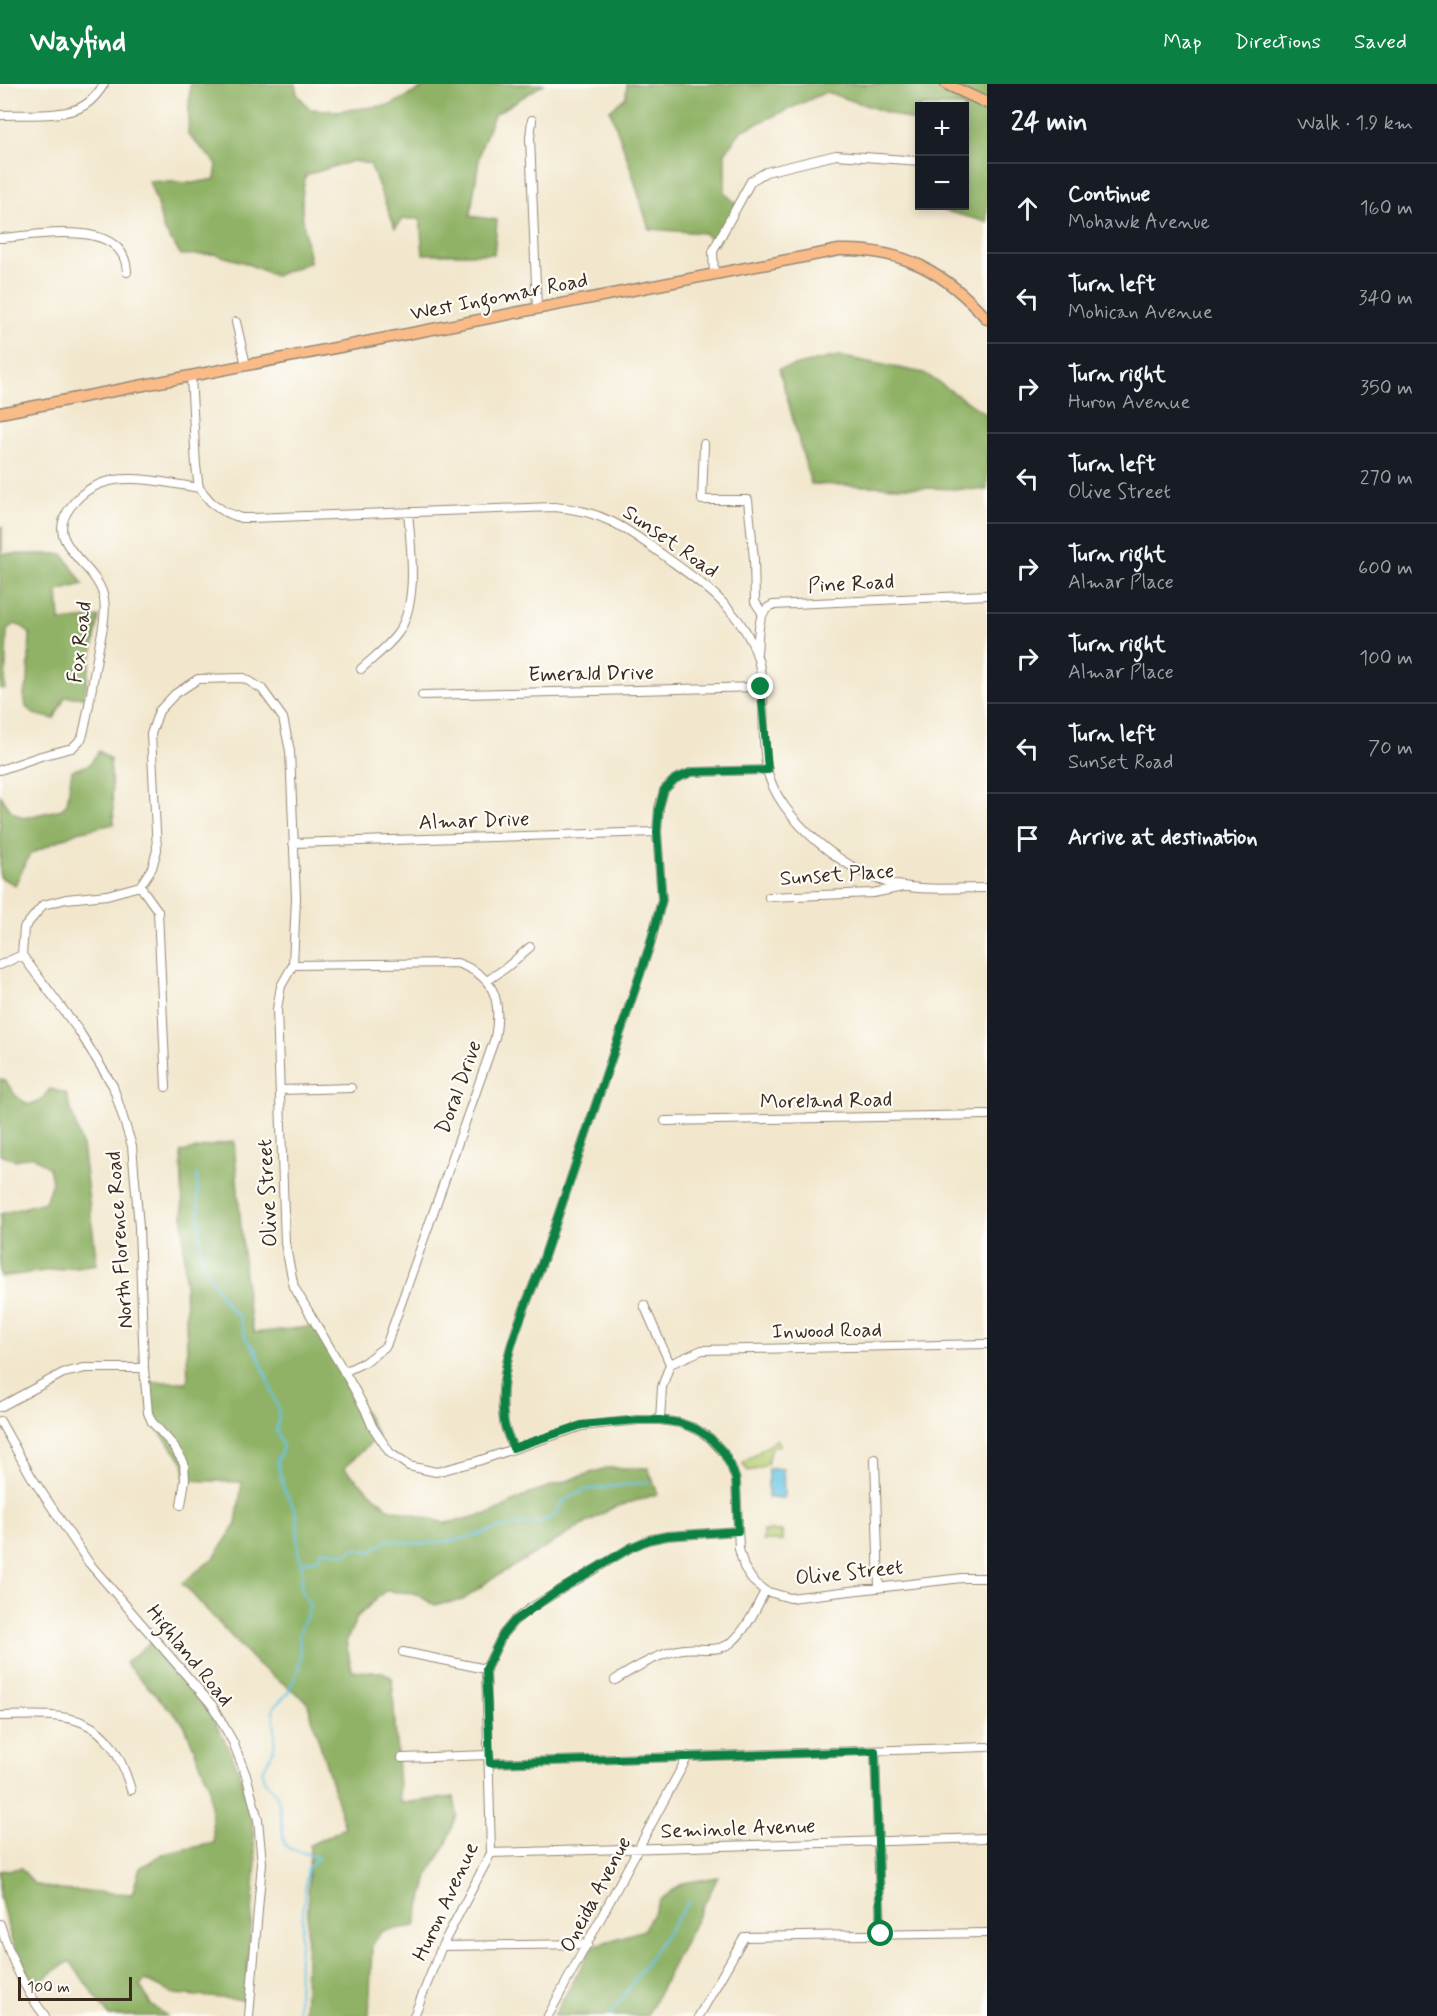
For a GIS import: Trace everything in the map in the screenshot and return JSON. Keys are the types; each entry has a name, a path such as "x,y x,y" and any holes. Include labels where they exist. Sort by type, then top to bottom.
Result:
{"main road":[{"path":"946,84 987,103"},
{"name":"West Ingomar Road","path":"0,412 825,252 848,250 878,252 915,262 938,274 954,286 987,319"}],"street":[{"path":"0,115 74,110 90,101 104,84"},
{"path":"532,120 530,138 537,309"},
{"path":"714,274 713,252 716,244 747,188 759,175 778,168 836,155 848,154 915,161"},
{"path":"0,238 72,233 96,235 106,239 117,249 124,259 126,272"},
{"path":"236,322 246,365"},
{"path":"191,376 196,466 200,488"},
{"name":"Sunset Road","path":"704,444 702,500 748,500 754,559 755,602 763,614"},
{"name":"Fox Road","path":"0,770 72,748 82,738 84,731 100,638 104,598 94,578 65,540 62,525 70,508 88,489 102,482 123,478 200,488"},
{"name":"Sunset Road","path":"200,488 219,508 242,518 554,507 574,508 599,514 634,533 721,599 744,629 757,655 768,770 777,796 784,807 808,832 848,864 886,882 907,886 987,888"},
{"path":"361,669 392,641 406,617 411,586 408,513"},
{"name":"Pine Road","path":"763,614 769,606 779,604 987,595"},
{"path":"757,655 763,614"},
{"name":"Olive Street","path":"140,886 152,868 157,850 151,734 159,711 176,694 198,679 244,678 262,689 283,718 290,751 296,898 293,965 281,986 277,1009 285,1243 294,1287 344,1372 378,1436 390,1453 409,1466 436,1472 478,1461 582,1425 638,1420 680,1423 710,1438 723,1452 736,1480 739,1549 744,1567 753,1581 765,1591 790,1598 962,1578 987,1578"},
{"name":"Emerald Drive","path":"422,694 761,687"},
{"path":"513,1448 504,1422 504,1374 522,1315 541,1266 650,945 662,900 657,832 659,808 664,790 675,779 692,772 768,770"},
{"name":"Almar Drive","path":"293,843 657,832"},
{"path":"0,965 22,955 24,928 43,905 66,899 107,895 140,886 158,911 166,1087"},
{"name":"Sunset Place","path":"769,897 873,893 907,886"},
{"path":"293,965 457,963 474,969 487,981 530,947"},
{"name":"North Florence Road","path":"22,955 79,1031 113,1086 132,1146 139,1227 144,1368 148,1413 152,1422 172,1444 184,1464 185,1480 181,1505"},
{"name":"Doral Drive","path":"344,1372 365,1362 386,1346 495,1038 498,1006 487,981"},
{"path":"280,1090 351,1088"},
{"name":"Moreland Road","path":"665,1121 987,1114"},
{"path":"644,1305 670,1364 662,1387 660,1420"},
{"name":"Inwood Road","path":"670,1364 702,1350 987,1344"},
{"path":"0,1407 50,1379 73,1370 144,1368"},
{"name":"Highland Road","path":"0,1421 31,1476 89,1563 212,1705 232,1742 247,1778 258,1820 262,1863 249,2016"},
{"path":"875,1459 879,1587"},
{"name":"Huron Avenue","path":"414,2016 442,1946 491,1853 486,1669 503,1634 514,1621 553,1594 630,1548 648,1540 667,1536 738,1531"},
{"path":"615,1680 635,1667 679,1649 717,1650 732,1641 743,1628 765,1591"},
{"path":"404,1652 486,1669"},
{"path":"0,1716 49,1714 75,1719 87,1725 111,1744 119,1756 131,1790"},
{"path":"402,1758 688,1756 987,1747"},
{"path":"875,1751 881,1934"},
{"name":"Oneida Avenue","path":"548,2016 688,1756"},
{"name":"Seminole Avenue","path":"491,1853 987,1838"},
{"path":"0,1924 2,1942 45,2016"},
{"path":"699,2016 744,1937 987,1933"},
{"path":"442,1946 588,1944"}],"green space":[{"path":"190,84 295,84 297,94 310,109 338,111 391,105 430,84 544,84 494,115 481,148 470,216 497,220 494,254 423,254 420,219 403,219 395,228 370,164 353,161 306,175 302,208 310,262 275,276 246,263 215,254 181,255 163,228 149,181 193,183 215,179 217,164 188,135"},
{"path":"627,84 987,84 987,222 942,210 969,210 969,102 915,102 915,122 826,92 741,131 725,153 725,193 737,205 716,245 704,233 649,229 610,110 626,97"},
{"path":"838,356 924,373 987,415 987,490 811,484 779,369"},
{"path":"0,527 2,527 2,554 63,554 83,584 58,591 60,621 99,617 84,697 65,697 54,719 34,714 26,707 24,693 28,683 30,634 23,627 15,624 7,630 5,689 0,689"},
{"path":"99,751 110,759 114,824 77,832 30,854 15,885 0,877 0,795 11,811 23,818 62,809 67,803 72,770 89,765"},
{"path":"0,1079 5,1080 15,1095 28,1105 40,1101 50,1089 66,1093 82,1146 97,1264 0,1277 0,1214 45,1202 52,1182 49,1168 33,1156 15,1160 0,1155"},
{"path":"234,1141 247,1302 254,1333 317,1326 378,1436 344,1468 388,1508 446,1523 492,1513 530,1493 606,1468 648,1468 658,1494 612,1508 490,1580 463,1600 435,1605 414,1593 385,1591 357,1617 346,1642 352,1671 383,1672 392,1678 400,1803 454,1797 457,1815 446,1845 429,1873 415,1926 382,1931 372,1945 369,2016 304,2016 310,1845 345,1828 307,1701 257,1664 182,1583 214,1558 236,1524 242,1482 185,1480 184,1463 152,1422 145,1382 188,1382 181,1152"},
{"path":"777,1439 780,1445 772,1448 767,1464 748,1471 743,1464"},
{"path":"763,1531 782,1531 782,1541 763,1541"},
{"path":"151,1642 207,1709 229,1748 242,1780 252,1822 256,1861 245,2000 174,1994 145,1980 140,1985 151,2005 167,2016 109,2016 70,1961 33,1986 12,1942 0,1897 0,1871 21,1868 34,1884 59,1890 132,1894 140,1868 163,1854 214,1843 209,1785 184,1724 125,1663"},
{"path":"718,1877 647,2016 554,2016 593,1946 644,1930 660,1900 683,1883"}],"water":[{"path":"768,1469 783,1469 784,1498 768,1498"}],"waterway":[{"path":"197,1175 201,1252 204,1266 226,1304 239,1316 246,1339 256,1351 278,1408 276,1430 283,1447 277,1461 284,1489 295,1510 298,1551 302,1569 301,1589 310,1606 299,1634 301,1658 297,1673 287,1694 273,1708 274,1747 262,1771 263,1778 278,1800 284,1843 293,1850 318,1858 308,1868 306,1881 299,1956 298,2016"},
{"path":"302,1562 318,1559 322,1550 347,1554 356,1548 372,1551 388,1540 421,1544 459,1540 504,1527 537,1523 555,1515 561,1504 585,1490 648,1482"},
{"path":"610,2016 689,1901"}],"route":[{"path":"761,687 768,770 692,772 675,779 664,790 659,808 657,832 662,900 650,945 612,1061 522,1315 504,1374 504,1422 513,1448 582,1425 638,1420 680,1423 710,1438 723,1452 736,1480 738,1531 667,1536 648,1540 630,1548 553,1594 514,1621 503,1634 486,1669 490,1763 875,1751 881,1934"}]}
